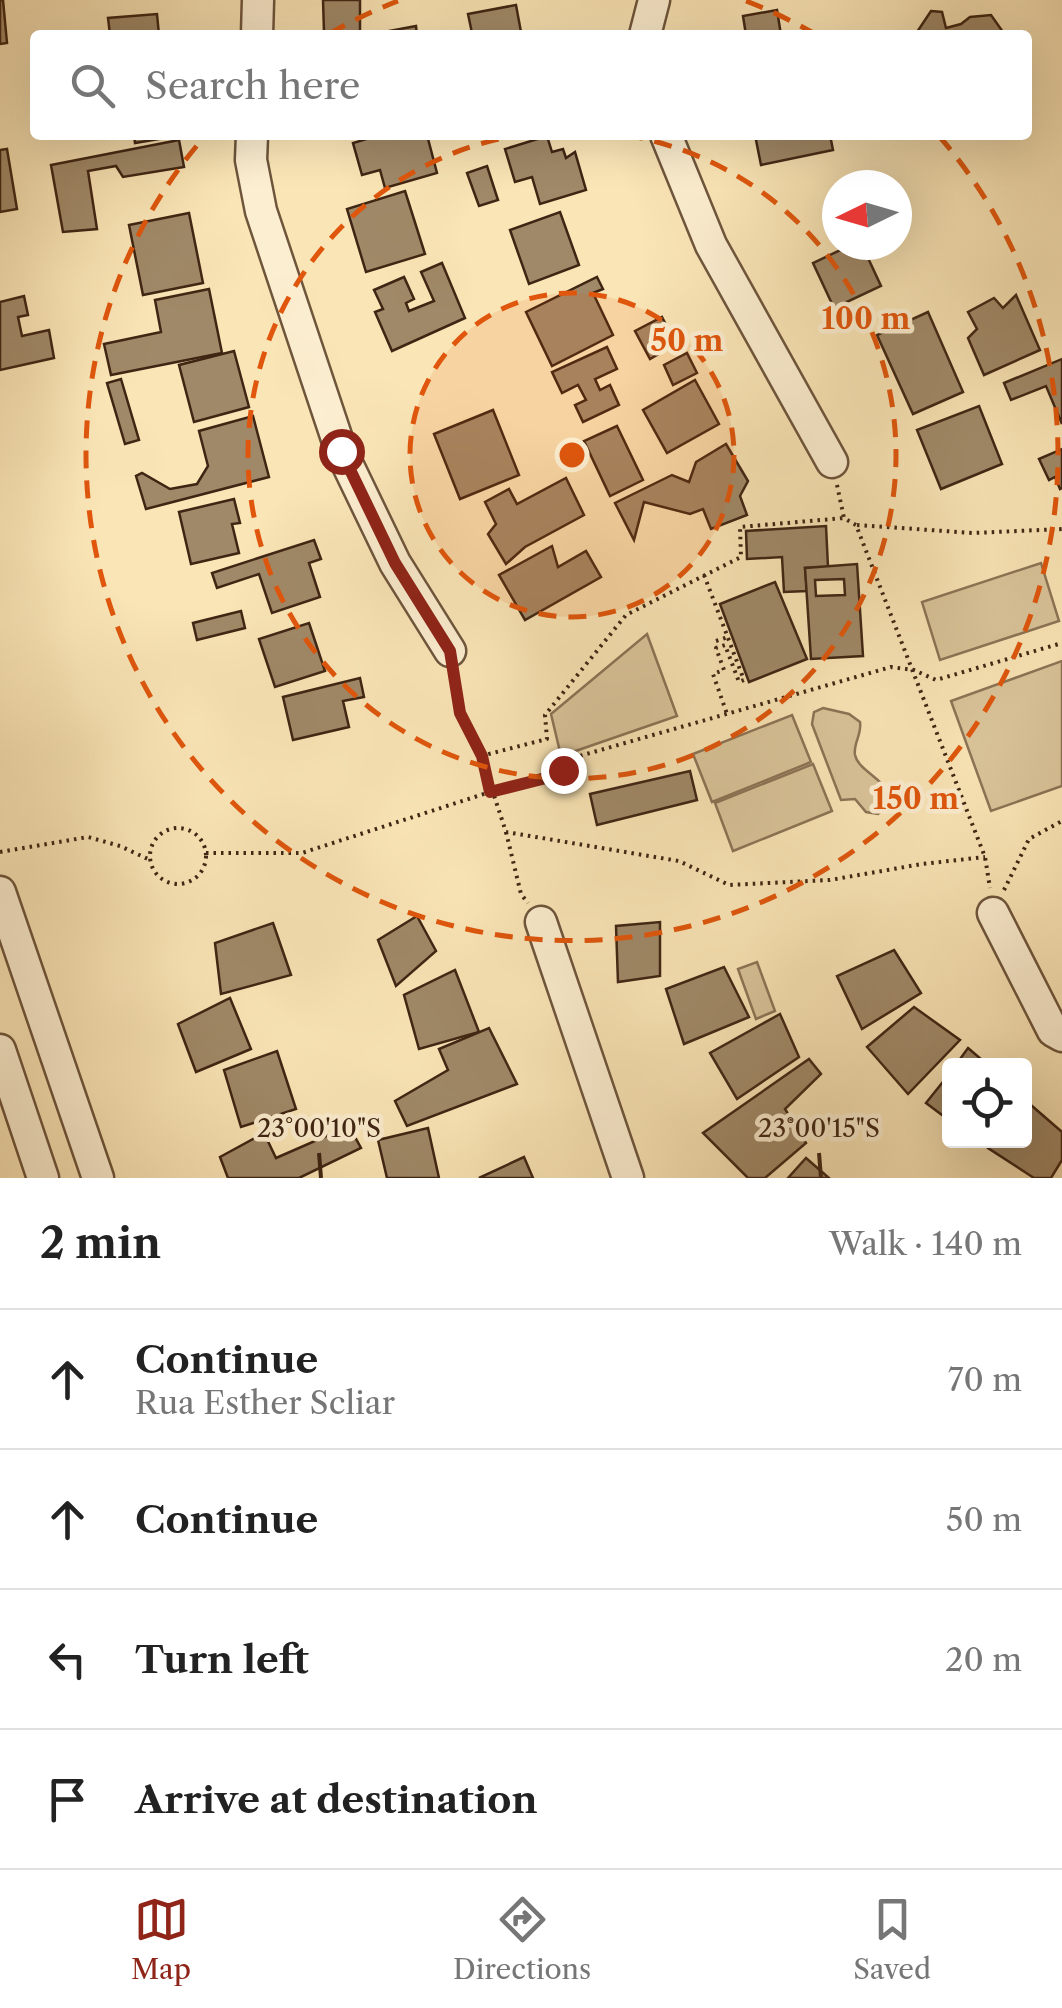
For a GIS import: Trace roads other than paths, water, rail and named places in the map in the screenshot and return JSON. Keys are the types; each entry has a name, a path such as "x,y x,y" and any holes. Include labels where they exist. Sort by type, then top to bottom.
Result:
{"street":[{"path":"257,30 258,0"},
{"path":"646,30 654,0"},
{"path":"252,140 251,160 260,210 341,451 395,563 450,651"},
{"path":"668,140 711,245 832,462"},
{"path":"0,892 98,1178"},
{"path":"994,912 1054,1031 1062,1036"},
{"path":"541,922 628,1178"},
{"path":"0,1050 43,1178"}]}
